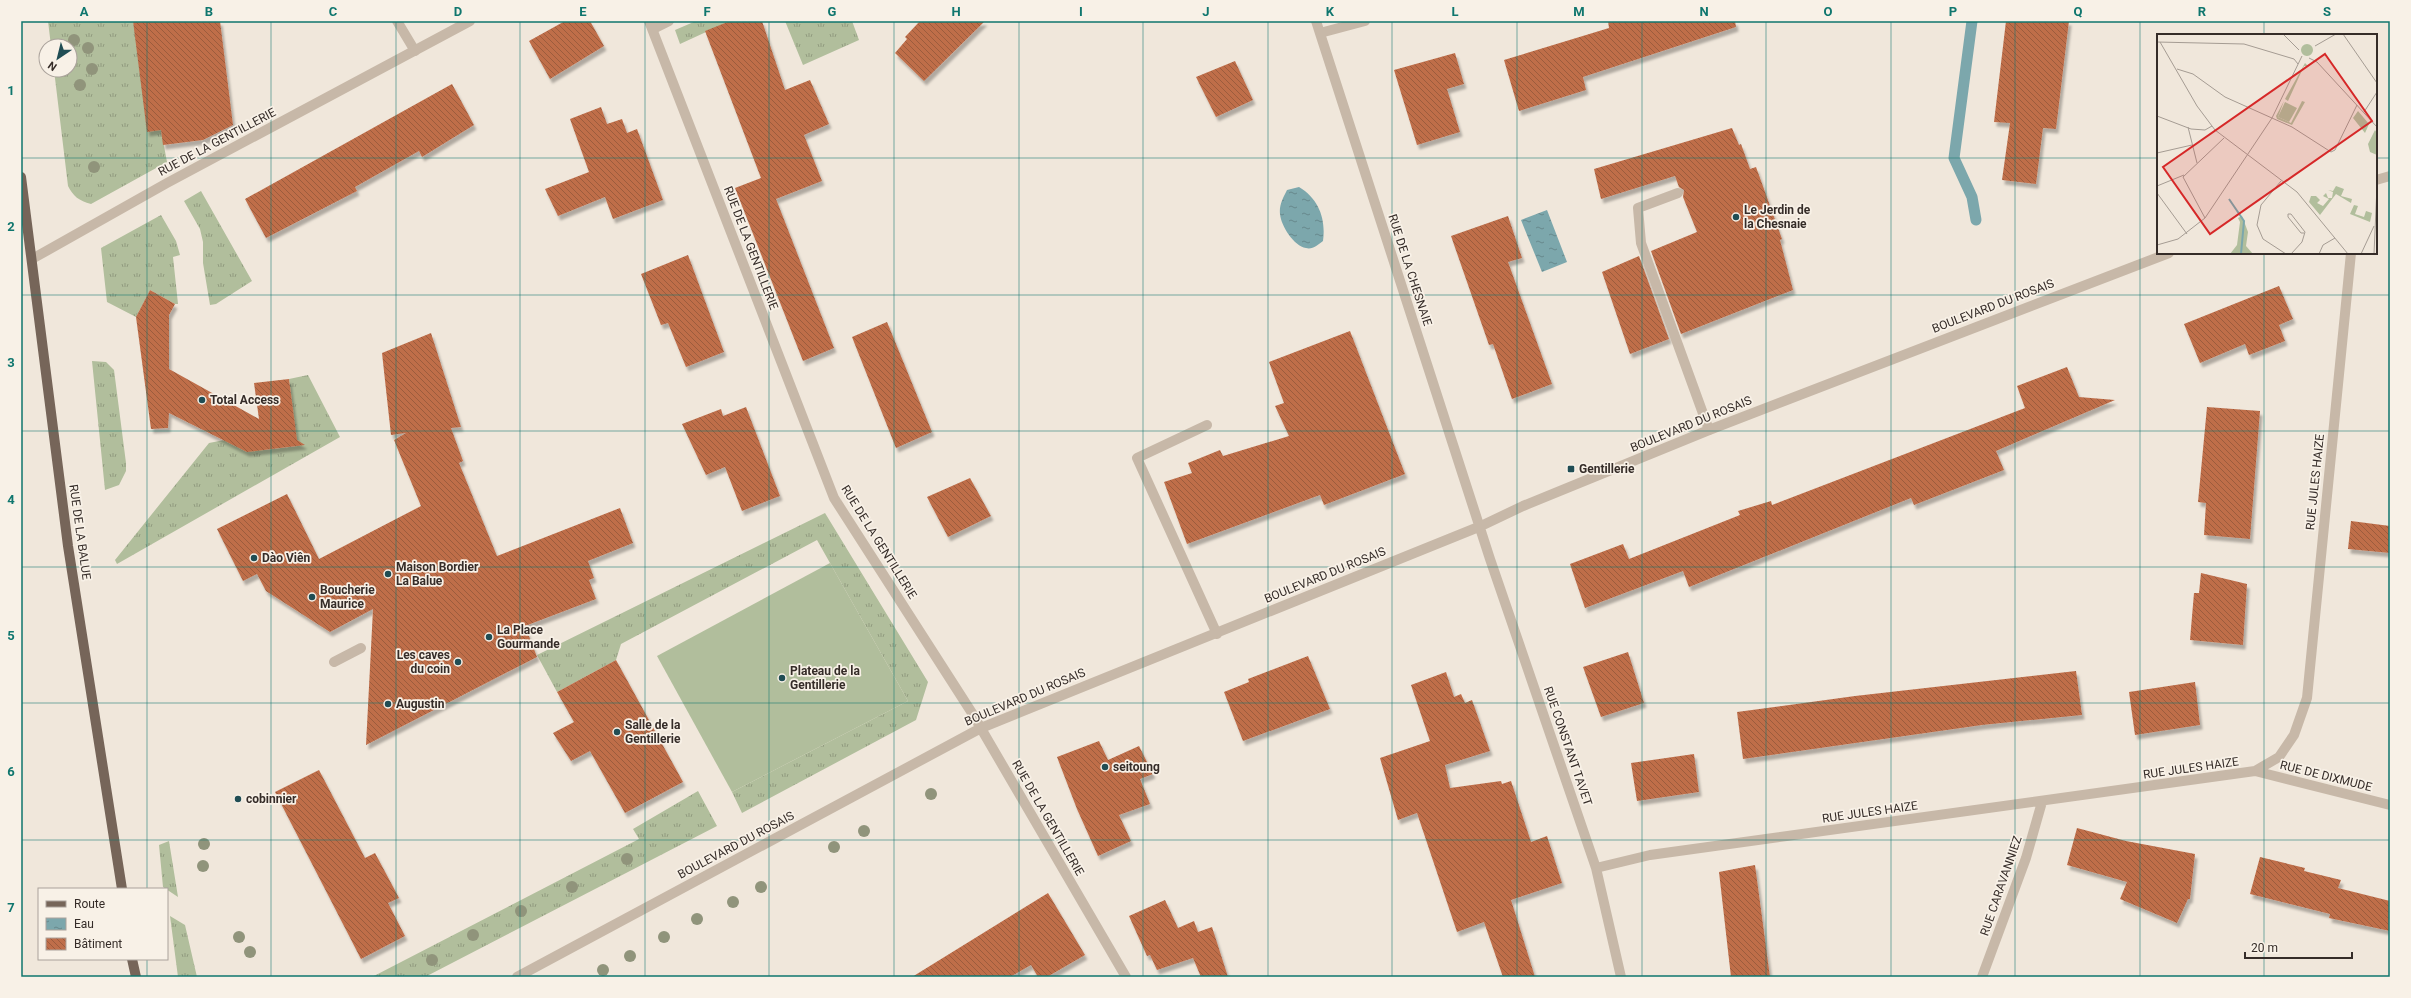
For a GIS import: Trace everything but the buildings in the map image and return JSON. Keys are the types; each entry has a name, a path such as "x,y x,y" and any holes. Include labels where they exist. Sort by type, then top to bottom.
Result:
{"main road":[{"name":"RUE DE LA BALUE","path":"21,177 68,546 122,888"},
{"path":"132,960 135,976"}],"street":[{"path":"396,21 415,51"},
{"name":"RUE DE LA GENTILLERIE","path":"32,259 167,183 470,21"},
{"path":"651,25 669,21"},
{"name":"RUE DE LA CHESNAIE","path":"1316,21 1481,526"},
{"path":"1320,33 1365,21"},
{"name":"RUE DE LA GENTILLERIE","path":"651,25 834,498 981,728 1126,977"},
{"path":"2377,180 2390,176"},
{"path":"1678,193 1638,208 1641,243 1709,430"},
{"name":"BOULEVARD DU ROSAIS","path":"517,977 981,728 1217,634 1481,526 1523,506 1709,430 2166,254"},
{"name":"RUE JULES HAIZE","path":"1596,868 1650,855 2255,772 2279,757 2294,735 2307,698 2351,254"},
{"path":"1206,425 1137,458 1217,634"},
{"name":"RUE CONSTANT TAVET","path":"1481,526 1490,559 1596,868 1621,977"},
{"path":"334,662 361,648"},
{"name":"RUE DE DIXMUDE","path":"2255,772 2390,805"},
{"name":"RUE CARAVANNIEZ","path":"1982,977 2026,858 2042,802"}],"green space":[{"path":"48,21 133,21 161,130 167,162 91,204 77,198 68,186 55,78 78,78 78,38 50,38"},
{"path":"696,21 730,21 680,44 675,30"},
{"path":"785,21 852,21 859,40 803,65"},
{"path":"201,191 252,281 216,304 210,305 203,263 203,242 200,229 184,201"},
{"path":"161,215 176,241 180,255 173,257 178,304 175,304 150,290 136,317 107,302 101,248"},
{"path":"92,361 106,362 114,370 126,463 126,471 119,485 105,490"},
{"path":"308,375 340,437 117,564 115,560 209,443 260,433 263,450 297,446 289,379"},
{"path":"825,513 928,682 916,720 742,813 732,792 908,701 817,540 621,644 616,660 557,692 537,655"},
{"name":"Plateau de la Gentillerie","path":"830,563 908,701 732,792 657,656"},
{"path":"698,791 717,826 425,977 372,977 639,839 633,829"},
{"path":"169,841 178,897 168,890 168,888 163,887 159,845"},
{"path":"170,916 185,925 197,977 178,977"}],"water":[{"path":"1299,187 1312,197 1320,210 1322,217 1324,233 1323,241 1315,247 1306,248 1297,244 1289,235 1281,219 1281,205 1287,190"},
{"path":"1547,210 1567,262 1542,272 1521,220"}],"waterway":[{"path":"1972,21 1954,158 1972,197 1976,220"}],"place":[{"name":"Le Jerdin de la Chesnaie","path":"1736,217"},
{"name":"Total Access","path":"202,400"},
{"name":"Gentillerie","path":"1571,469"},
{"name":"Dào Viên","path":"254,558"},
{"name":"Maison Bordier La Balue","path":"388,574"},
{"name":"Boucherie Maurice","path":"312,597"},
{"name":"La Place Gourmande","path":"489,637"},
{"name":"Les caves du coin","path":"458,662"},
{"name":"Plateau de la Gentillerie","path":"782,678"},
{"name":"Augustin","path":"388,704"},
{"name":"Salle de la Gentillerie","path":"617,732"},
{"name":"seitoung","path":"1105,767"},
{"name":"cobinnier","path":"238,799"}]}
